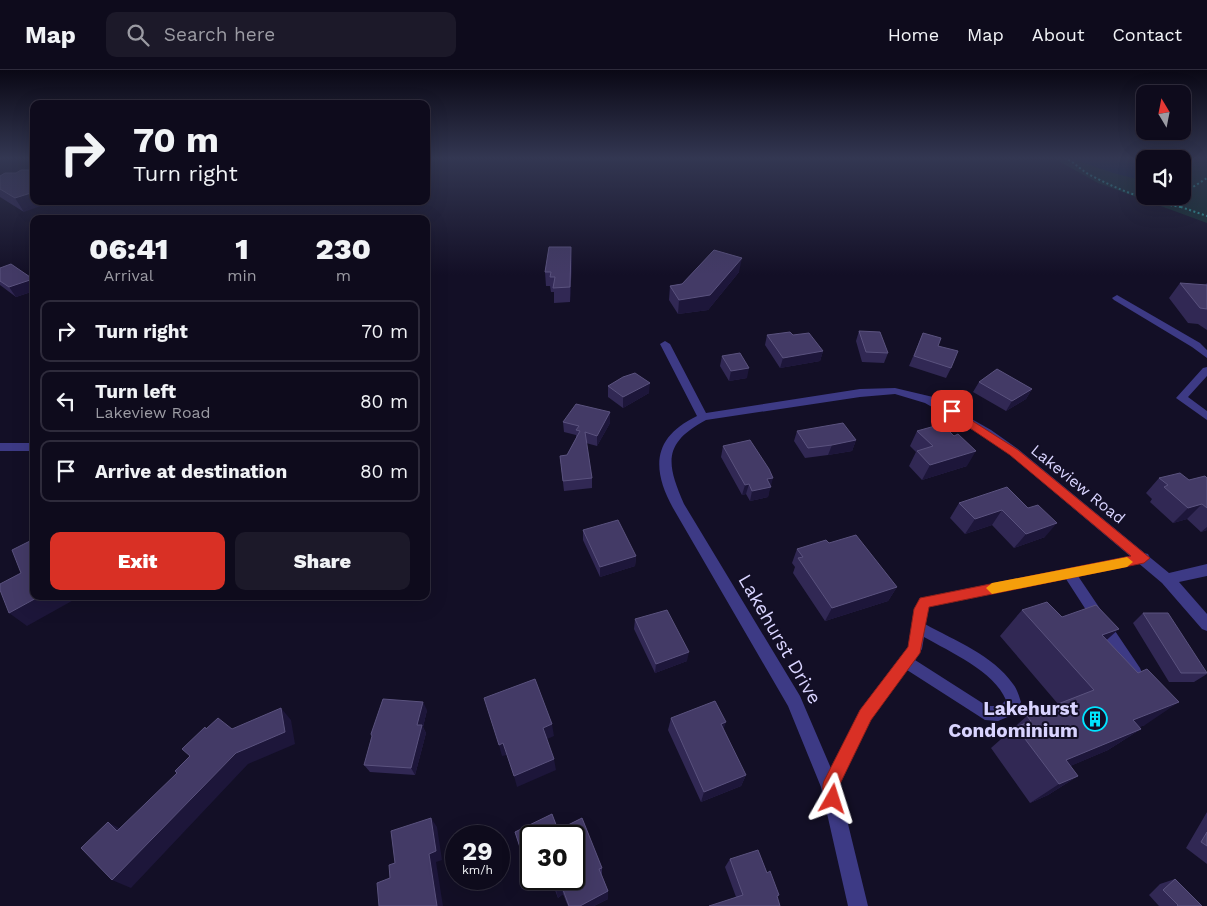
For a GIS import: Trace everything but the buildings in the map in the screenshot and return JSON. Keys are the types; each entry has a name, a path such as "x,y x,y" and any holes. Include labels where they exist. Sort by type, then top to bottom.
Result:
{"street":[{"path":"1117,298 1196,345 1207,355"},
{"path":"665,344 703,418"},
{"path":"1207,370 1181,398 1207,416"},
{"name":"Lakeview Road","path":"703,418 860,393 895,392 929,400 952,411 1007,448 1144,558 1167,579 1207,624"},
{"name":"Lakehurst Drive","path":"703,418 689,423 676,434 667,447 664,468 668,483 678,506 794,700 830,787 858,906"},
{"path":"1167,579 1207,570"}],"lane":[{"path":"0,447 30,447"},
{"path":"830,787 865,715 915,649 921,609 925,602 934,598 1070,574 1144,558"},
{"path":"1070,574 1135,673"},
{"path":"906,662 985,712 998,715 1008,710 1014,702 1012,693 997,674 919,627"}],"path":[{"path":"1144,197 1207,216"}],"green space":[{"path":"1191,197 1207,197 1207,223 1158,205 1191,205"}],"slow traffic":[{"path":"992,588 1048,579 1127,562"}],"place":[{"name":"Lakehurst Condominium","path":"1095,719"}],"route":[{"path":"833,799 830,787 865,715 915,649 921,609 925,602 934,598 1048,579 1144,558 1014,452 952,411"}]}
